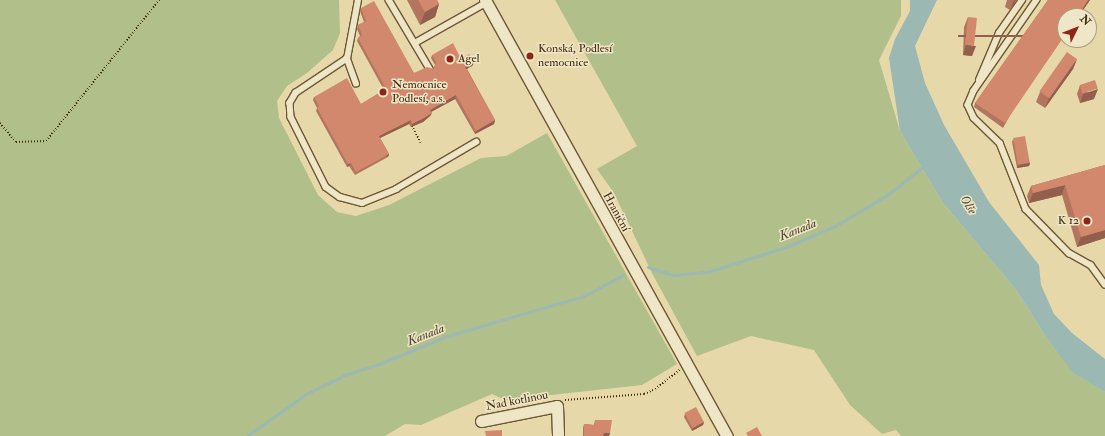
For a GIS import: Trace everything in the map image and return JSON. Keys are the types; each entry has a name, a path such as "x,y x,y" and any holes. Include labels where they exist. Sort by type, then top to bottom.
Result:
{"street":[{"name":"Hraniční","path":"486,2 727,436"},
{"name":"Nad kotlinou","path":"481,421 557,406"},
{"path":"557,406 558,436"}],"lane":[{"path":"356,84 347,59 358,0"},
{"path":"389,0 430,69"},
{"path":"1022,0 998,33 968,105 974,118 1000,143 1026,209 1069,253 1091,265 1105,284"},
{"path":"974,91 1037,0"},
{"path":"415,43 486,2"},
{"path":"347,59 296,93 290,103 291,117 326,186 340,197 362,203 396,189 476,142"}],"path":[{"path":"0,123 16,142 46,141 159,0"},
{"path":"412,126 421,143"},
{"path":"557,406 562,400 644,394 655,389 686,364"}],"green space":[{"path":"0,0 339,0 340,33 333,50 307,73 287,86 277,101 279,118 318,195 337,212 356,216 389,205 481,158 506,156 547,133 677,364 642,385 505,400 492,394 421,425 405,424 385,436 0,436"},
{"path":"555,0 901,0 901,16 879,60 900,131 943,203 1017,291 1044,334 1072,371 1105,392 1105,436 901,436 896,430 882,434 850,405 814,350 751,336 697,356 653,275 614,193 597,169 637,146"}],"water":[{"name":"Olše","path":"910,0 937,0 915,46 925,83 944,125 989,202 1039,265 1041,285 1054,314 1072,333 1105,359 1105,392 1072,372 1044,334 1017,291 943,203 900,131 889,58 895,39 910,11"}],"building":[{"path":"418,0 437,0 439,4 425,12"},
{"path":"1048,0 1088,0 1083,8 1057,8 1057,47 1005,123 975,103"},
{"path":"374,1 414,73 427,67 434,69 436,62 432,55 453,43 461,59 469,54 474,63 465,67 495,120 476,131 456,95 430,110 432,113 424,118 412,124 411,120 379,136 389,154 356,172 351,163 348,164 317,108 319,106 314,97 347,78 361,104 386,89 358,38 362,35 358,25 366,21 361,8"},
{"path":"968,17 977,18 974,46 965,45"},
{"path":"1067,52 1077,59 1049,98 1039,91"},
{"path":"1095,80 1098,89 1083,94 1080,85"},
{"path":"1025,136 1030,163 1018,165 1013,138"},
{"path":"1105,165 1105,230 1081,237 1065,185 1033,193 1031,186"},
{"path":"696,407 704,422 693,428 685,413"},
{"path":"595,420 612,420 610,433 604,433 603,436 584,436 584,424 595,425"},
{"path":"757,427 762,436 748,436 746,433"},
{"path":"502,430 502,436 486,436 485,431"}],"waterway":[{"name":"Kanada","path":"648,267 673,275 707,272 786,247 835,226 886,196 924,166"},
{"name":"Kanada","path":"247,436 306,394 345,375 379,364 447,336 584,296 623,275"}],"place":[{"name":"Konská, Podlesí nemocnice","path":"530,56"},
{"name":"Agel","path":"450,59"},
{"name":"Nemocnice Podlesí, a.s.","path":"383,92"},
{"name":"K 12","path":"1087,221"}]}
